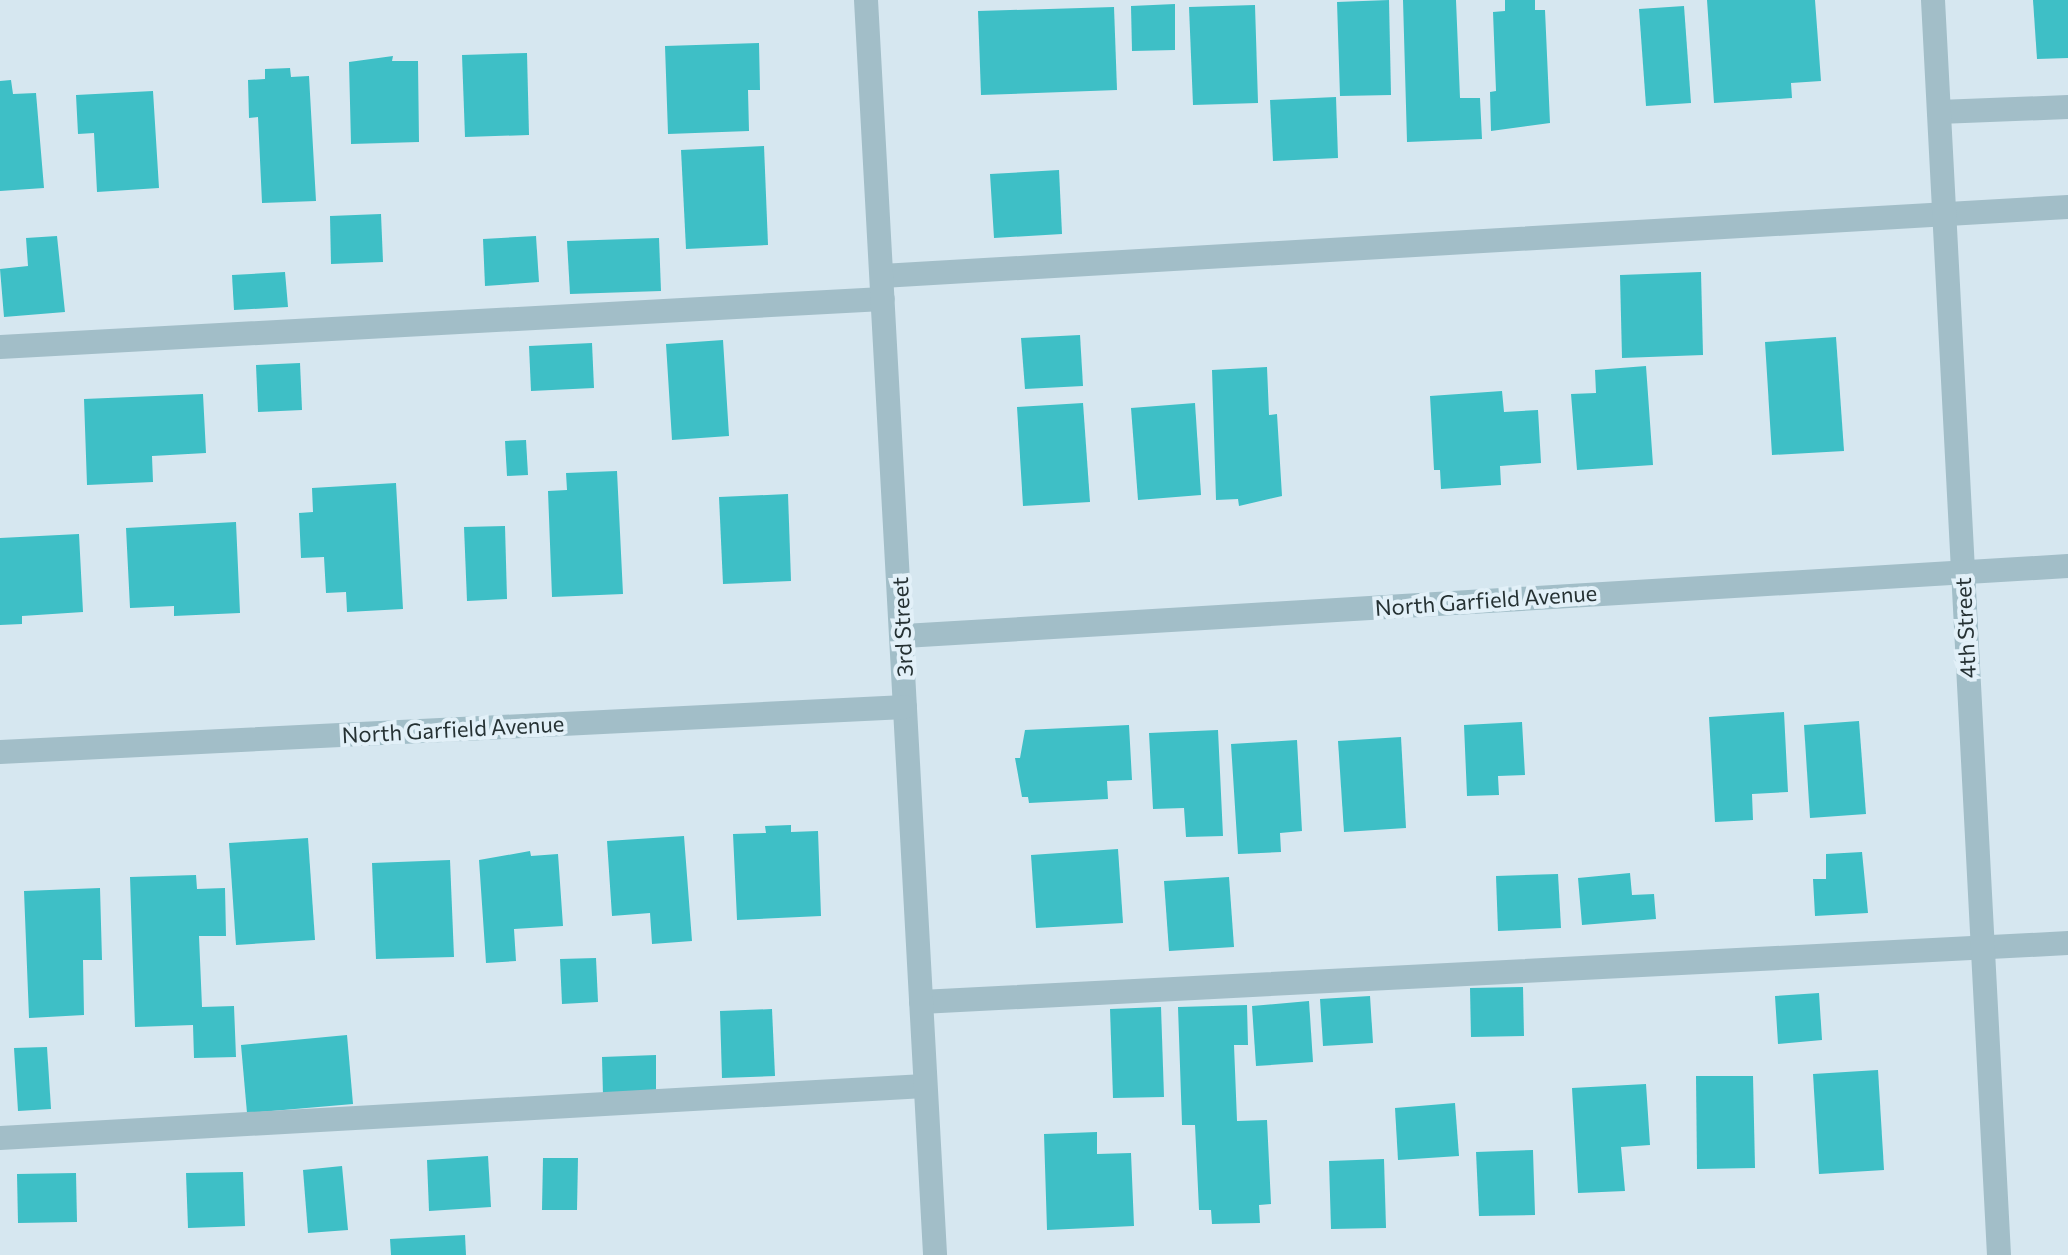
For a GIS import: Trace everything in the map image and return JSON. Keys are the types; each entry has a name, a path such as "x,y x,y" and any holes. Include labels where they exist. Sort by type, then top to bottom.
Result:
{"street":[{"name":"3rd Street","path":"866,0 904,636 905,707 935,1255"},
{"name":"4th Street","path":"1933,0 1999,1255"},
{"path":"1939,112 2068,107"},
{"path":"0,347 2068,207"},
{"name":"North Garfield Avenue","path":"904,636 2068,566"},
{"name":"North Garfield Avenue","path":"0,752 905,707"},
{"path":"921,1002 2068,943"},
{"path":"0,1138 925,1086"}],"building":[{"path":"1389,0 1391,95 1340,96 1337,2"},
{"path":"1403,0 1456,0 1460,98 1480,98 1482,139 1407,142"},
{"path":"1505,0 1535,0 1535,10 1545,10 1550,123 1491,131 1490,92 1496,91 1493,12 1505,11"},
{"path":"1707,0 1815,0 1821,81 1791,83 1792,98 1714,103"},
{"path":"2033,0 2068,0 2068,58 2037,59"},
{"path":"1175,4 1175,50 1132,51 1131,6"},
{"path":"1255,5 1258,103 1193,105 1189,7"},
{"path":"1684,6 1691,103 1646,106 1639,9"},
{"path":"1114,7 1117,90 981,95 978,11"},
{"path":"759,43 760,90 748,90 749,131 668,134 665,46"},
{"path":"527,53 529,135 465,137 462,55"},
{"path":"393,56 392,61 418,61 419,142 351,144 349,62"},
{"path":"290,68 291,77 309,76 316,201 262,203 258,117 249,118 248,80 265,79 265,69"},
{"path":"11,80 13,94 36,93 44,188 0,191 0,81"},
{"path":"153,91 159,188 97,192 94,133 78,134 76,95"},
{"path":"1336,97 1338,158 1273,161 1270,100"},
{"path":"764,146 768,245 686,249 681,150"},
{"path":"1059,170 1062,234 994,238 990,174"},
{"path":"381,214 383,262 331,264 330,216"},
{"path":"57,236 65,312 4,317 0,269 28,266 26,238"},
{"path":"536,236 539,282 485,286 483,239"},
{"path":"659,238 661,291 570,294 567,241"},
{"path":"285,272 288,307 234,310 232,275"},
{"path":"1701,272 1703,355 1622,358 1620,275"},
{"path":"1080,335 1083,386 1025,389 1021,338"},
{"path":"1836,337 1844,451 1772,455 1765,342"},
{"path":"723,340 729,436 672,440 666,344"},
{"path":"592,343 594,388 531,391 529,346"},
{"path":"300,363 302,410 258,412 256,365"},
{"path":"1646,366 1653,465 1577,470 1571,394 1596,393 1595,370"},
{"path":"1267,367 1269,415 1277,414 1282,496 1239,506 1238,499 1216,500 1212,370"},
{"path":"1502,391 1504,412 1538,410 1541,463 1500,466 1501,485 1441,489 1440,470 1434,470 1430,396"},
{"path":"203,394 206,453 152,456 153,482 87,485 84,399"},
{"path":"1083,403 1090,502 1023,506 1017,407"},
{"path":"1195,403 1201,495 1138,500 1131,408"},
{"path":"526,440 528,475 507,476 505,441"},
{"path":"617,471 623,594 552,597 548,491 567,490 566,473"},
{"path":"396,483 403,609 347,612 346,592 326,593 324,557 301,558 299,513 313,512 312,488"},
{"path":"788,494 791,581 723,584 719,497"},
{"path":"236,522 240,613 174,616 174,606 130,608 126,528"},
{"path":"505,526 507,599 467,601 464,527"},
{"path":"79,534 83,612 22,616 22,624 0,625 0,538"},
{"path":"1784,712 1788,792 1752,794 1753,820 1715,822 1709,717"},
{"path":"1859,721 1866,814 1810,818 1804,725"},
{"path":"1522,722 1525,775 1498,776 1499,795 1467,796 1464,725"},
{"path":"1129,725 1132,780 1107,781 1108,799 1029,803 1028,797 1022,797 1015,758 1020,758 1025,730"},
{"path":"1218,730 1223,836 1186,837 1184,808 1153,809 1149,733"},
{"path":"1401,737 1406,828 1344,832 1338,741"},
{"path":"1297,740 1302,831 1280,833 1281,852 1238,854 1231,744"},
{"path":"791,825 791,832 818,831 821,916 737,920 733,834 766,833 765,826"},
{"path":"684,836 692,941 652,944 650,913 612,916 607,841"},
{"path":"308,838 315,940 236,945 229,843"},
{"path":"1118,849 1123,923 1036,928 1031,855"},
{"path":"530,851 531,856 558,854 563,926 514,929 516,961 486,963 479,860"},
{"path":"1862,852 1868,913 1815,916 1813,879 1826,879 1826,854"},
{"path":"450,860 454,957 376,959 372,863"},
{"path":"1630,873 1632,895 1654,894 1656,919 1582,925 1578,878"},
{"path":"1558,874 1561,928 1498,931 1496,876"},
{"path":"196,875 197,889 225,888 226,936 199,936 202,1007 234,1006 236,1057 194,1058 193,1025 135,1027 130,877"},
{"path":"1229,877 1234,947 1169,951 1164,881"},
{"path":"100,888 102,960 83,960 84,1015 29,1018 24,891"},
{"path":"596,958 598,1002 562,1004 560,959"},
{"path":"1523,987 1524,1036 1471,1037 1470,988"},
{"path":"1819,993 1822,1040 1778,1044 1775,996"},
{"path":"1370,996 1373,1043 1323,1046 1320,999"},
{"path":"1309,1001 1313,1062 1256,1066 1252,1006"},
{"path":"1247,1005 1248,1045 1234,1045 1237,1121 1267,1120 1271,1204 1259,1205 1260,1223 1212,1224 1211,1210 1199,1210 1195,1125 1182,1125 1178,1007"},
{"path":"1161,1007 1164,1097 1113,1098 1110,1009"},
{"path":"772,1009 775,1076 722,1078 720,1011"},
{"path":"347,1035 353,1104 247,1113 241,1045"},
{"path":"47,1047 51,1109 18,1111 14,1048"},
{"path":"656,1055 656,1094 603,1095 602,1057"},
{"path":"1878,1070 1884,1170 1819,1174 1813,1074"},
{"path":"1696,1076 1753,1076 1755,1168 1697,1169"},
{"path":"1646,1084 1650,1145 1621,1147 1625,1191 1578,1193 1572,1088"},
{"path":"1455,1103 1459,1156 1398,1160 1395,1108"},
{"path":"1097,1132 1097,1154 1131,1153 1134,1226 1047,1230 1044,1134"},
{"path":"1533,1150 1535,1215 1479,1216 1476,1152"},
{"path":"488,1156 491,1207 429,1211 427,1160"},
{"path":"543,1158 578,1158 577,1210 542,1210"},
{"path":"1384,1159 1386,1228 1331,1229 1329,1161"},
{"path":"342,1166 348,1230 308,1233 303,1170"},
{"path":"243,1172 245,1226 188,1228 186,1173"},
{"path":"76,1173 77,1222 18,1223 17,1174"},
{"path":"465,1235 466,1255 391,1255 390,1239"}]}
